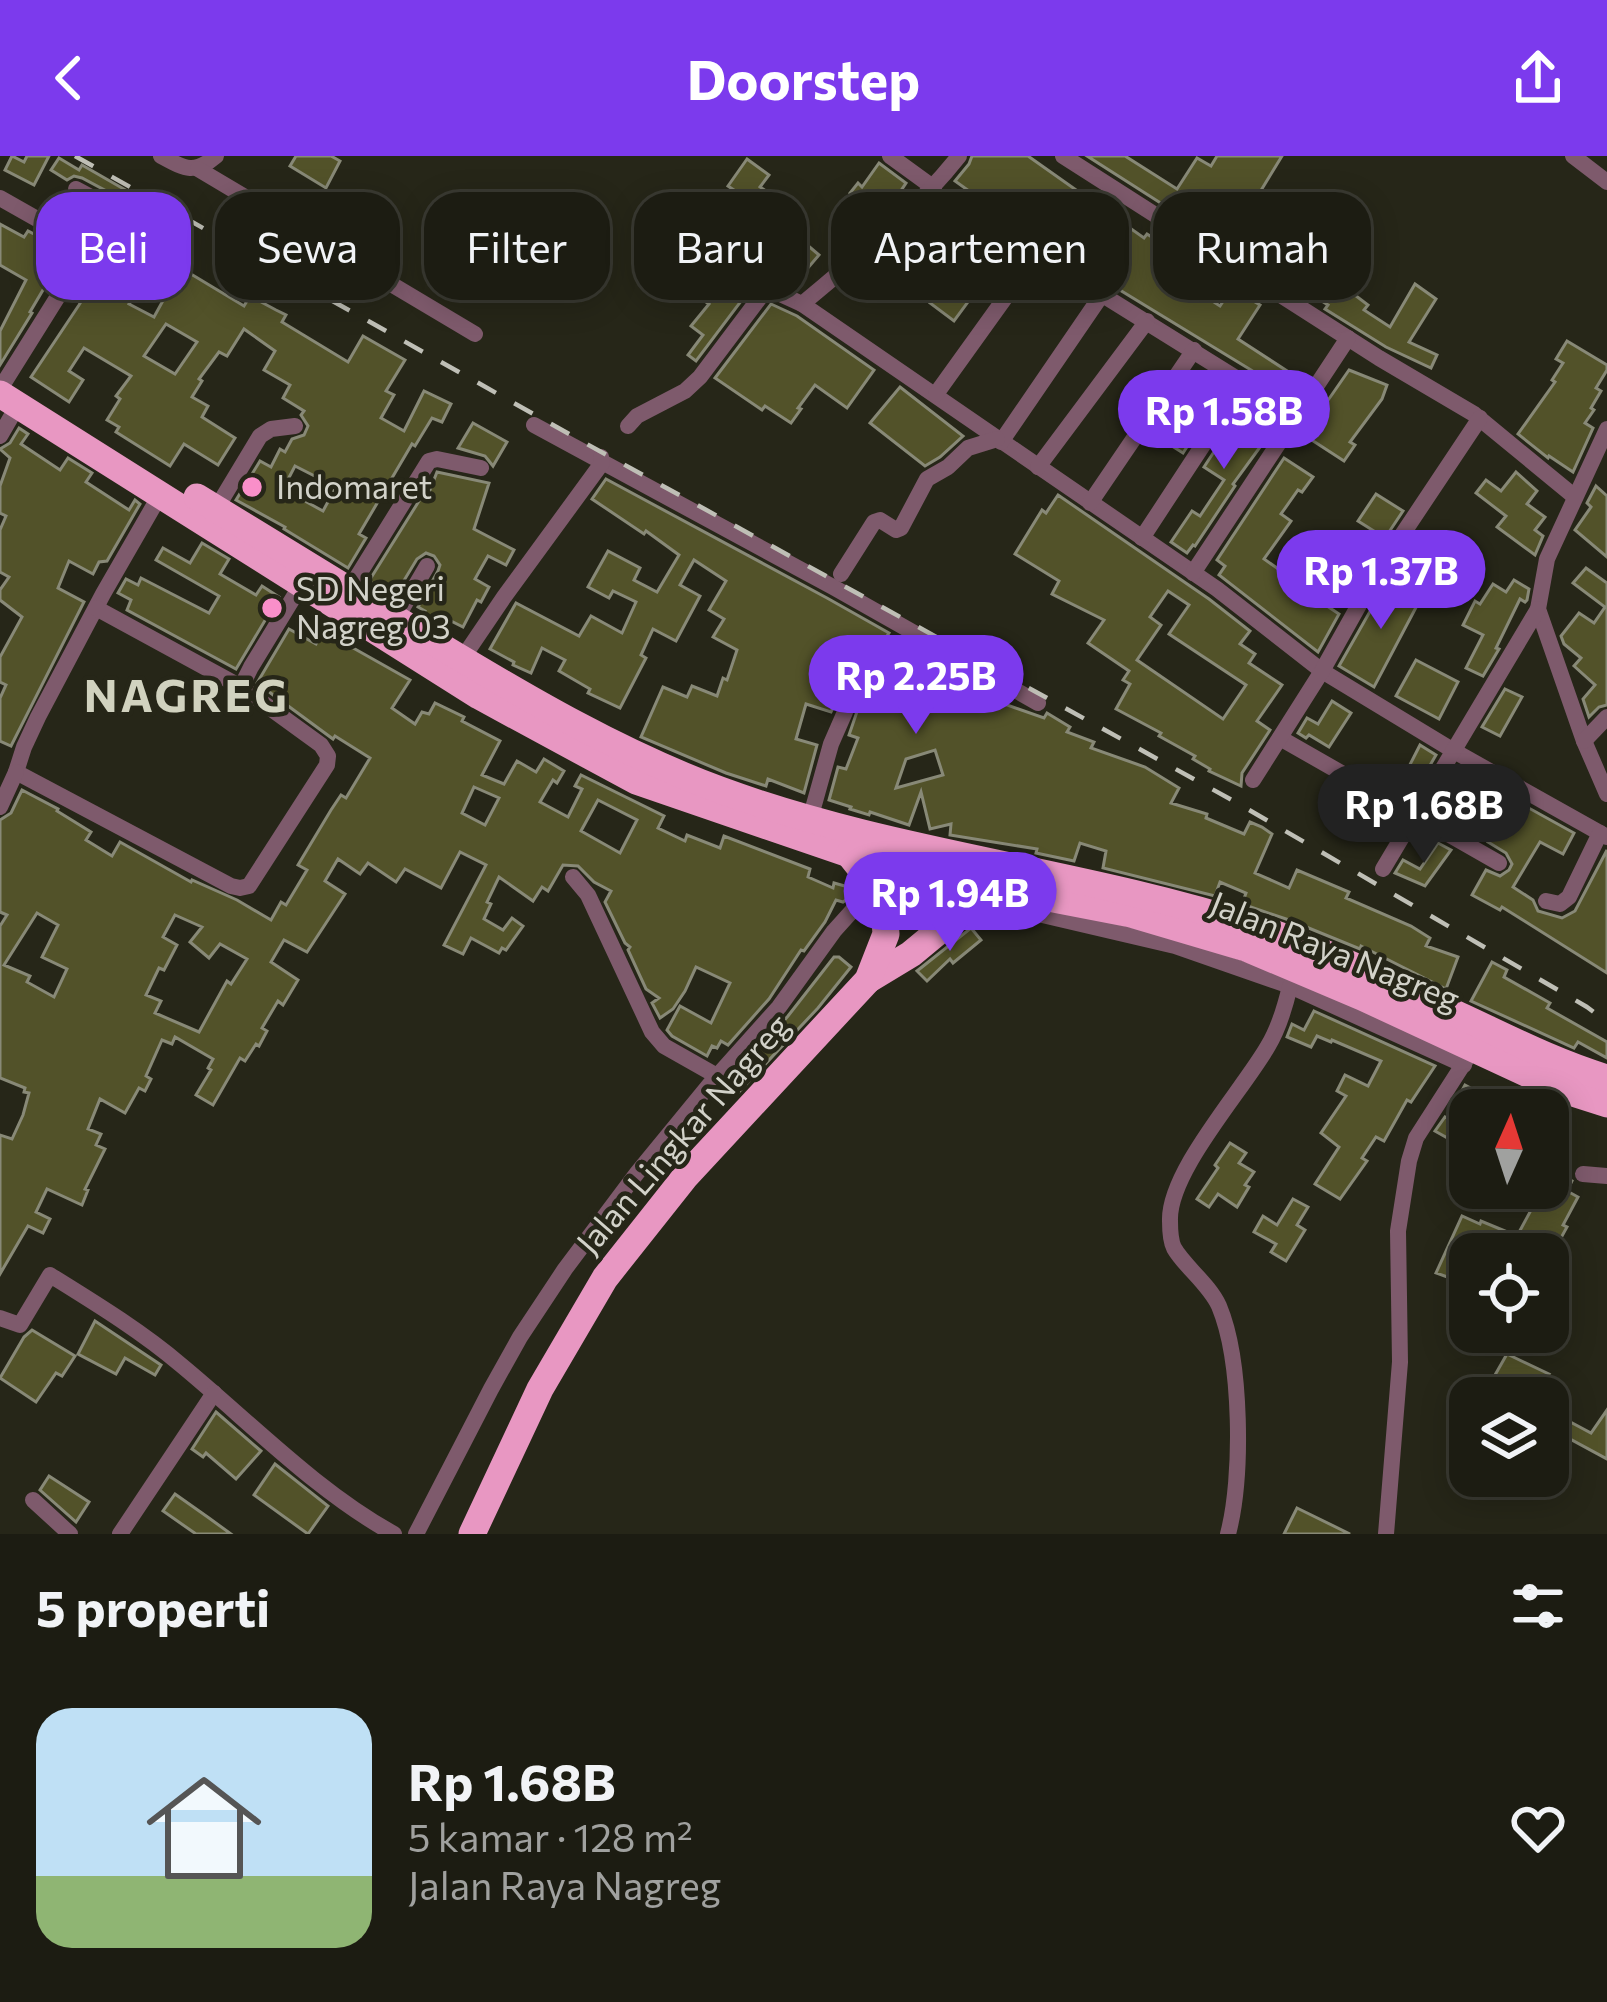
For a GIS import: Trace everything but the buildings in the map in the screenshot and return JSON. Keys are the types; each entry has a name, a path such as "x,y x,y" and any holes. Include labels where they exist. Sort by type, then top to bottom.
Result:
{"highway":[{"name":"Jalan Raya Nagreg","path":"5,388 301,586 479,696 636,781 850,854 985,893 1131,914 1246,948 1468,1056 1607,1104"},
{"name":"Jalan Raya Nagreg","path":"5,388 216,508 543,708 716,788 929,850 1138,894 1264,929 1564,1064 1607,1078"},
{"path":"850,854 879,892"},
{"name":"Jalan Lingkar Nagreg","path":"472,1534 540,1389 605,1278 685,1177 868,980 886,934 879,892"},
{"path":"868,980 910,954 985,893"}],"street":[{"path":"161,156 191,170 216,156"},
{"path":"890,156 934,188"},
{"path":"802,304 888,233 959,156"},
{"path":"1063,156 1480,418 1576,497"},
{"path":"1573,156 1607,182"},
{"path":"198,169 475,334"},
{"path":"76,189 81,192"},
{"path":"0,198 36,218"},
{"path":"0,436 5,388 59,300"},
{"path":"628,426 700,377 759,300"},
{"path":"793,300 1193,573 1322,671 1604,835 1569,897 1560,904 1546,901"},
{"path":"936,394 1004,300"},
{"path":"837,581 874,522 902,528 927,479 968,448 999,441 1097,300"},
{"path":"1113,300 1297,416"},
{"path":"1038,467 1147,321"},
{"path":"1193,573 1348,338"},
{"path":"1090,503 1194,350"},
{"path":"1142,538 1244,381"},
{"path":"1253,780 1378,571 1480,418"},
{"path":"534,425 837,581 1038,703"},
{"path":"216,508 260,436 271,429 295,426"},
{"path":"1383,869 1538,609 1547,559 1607,429"},
{"path":"462,659 601,460"},
{"path":"349,590 429,461 481,468"},
{"path":"0,807 31,732 160,495"},
{"path":"396,619 427,566"},
{"path":"242,687 301,586"},
{"path":"16,772 241,889 249,886 328,765 321,745 242,687 96,608"},
{"path":"1538,609 1607,794"},
{"path":"810,819 852,685"},
{"path":"1584,741 1607,718"},
{"path":"1280,737 1498,863"},
{"path":"573,878 588,896 652,1032 664,1046 717,1076"},
{"path":"416,1534 520,1336 577,1253 717,1076 779,1007 843,921 879,892"},
{"path":"985,893 1156,941 1290,986 1468,1056 1416,1138 1409,1161 1398,1231 1400,1362 1386,1534"},
{"path":"1228,1534 1237,1418 1234,1363 1217,1302 1174,1247 1169,1217 1175,1190 1269,1045 1290,986"},
{"path":"1583,1174 1607,1176"},
{"path":"0,1318 21,1324 50,1275 125,1323 214,1393 367,1528 394,1534"},
{"path":"120,1534 214,1393"},
{"path":"33,1500 70,1534"}],"railway":[{"path":"75,156 1239,804 1607,1022"}],"place":[{"name":"Indomaret","path":"252,487"},
{"name":"SD Negeri Nagreg 03","path":"272,608"}],"district":[{"name":"NAGREG","path":"187,696"}]}
